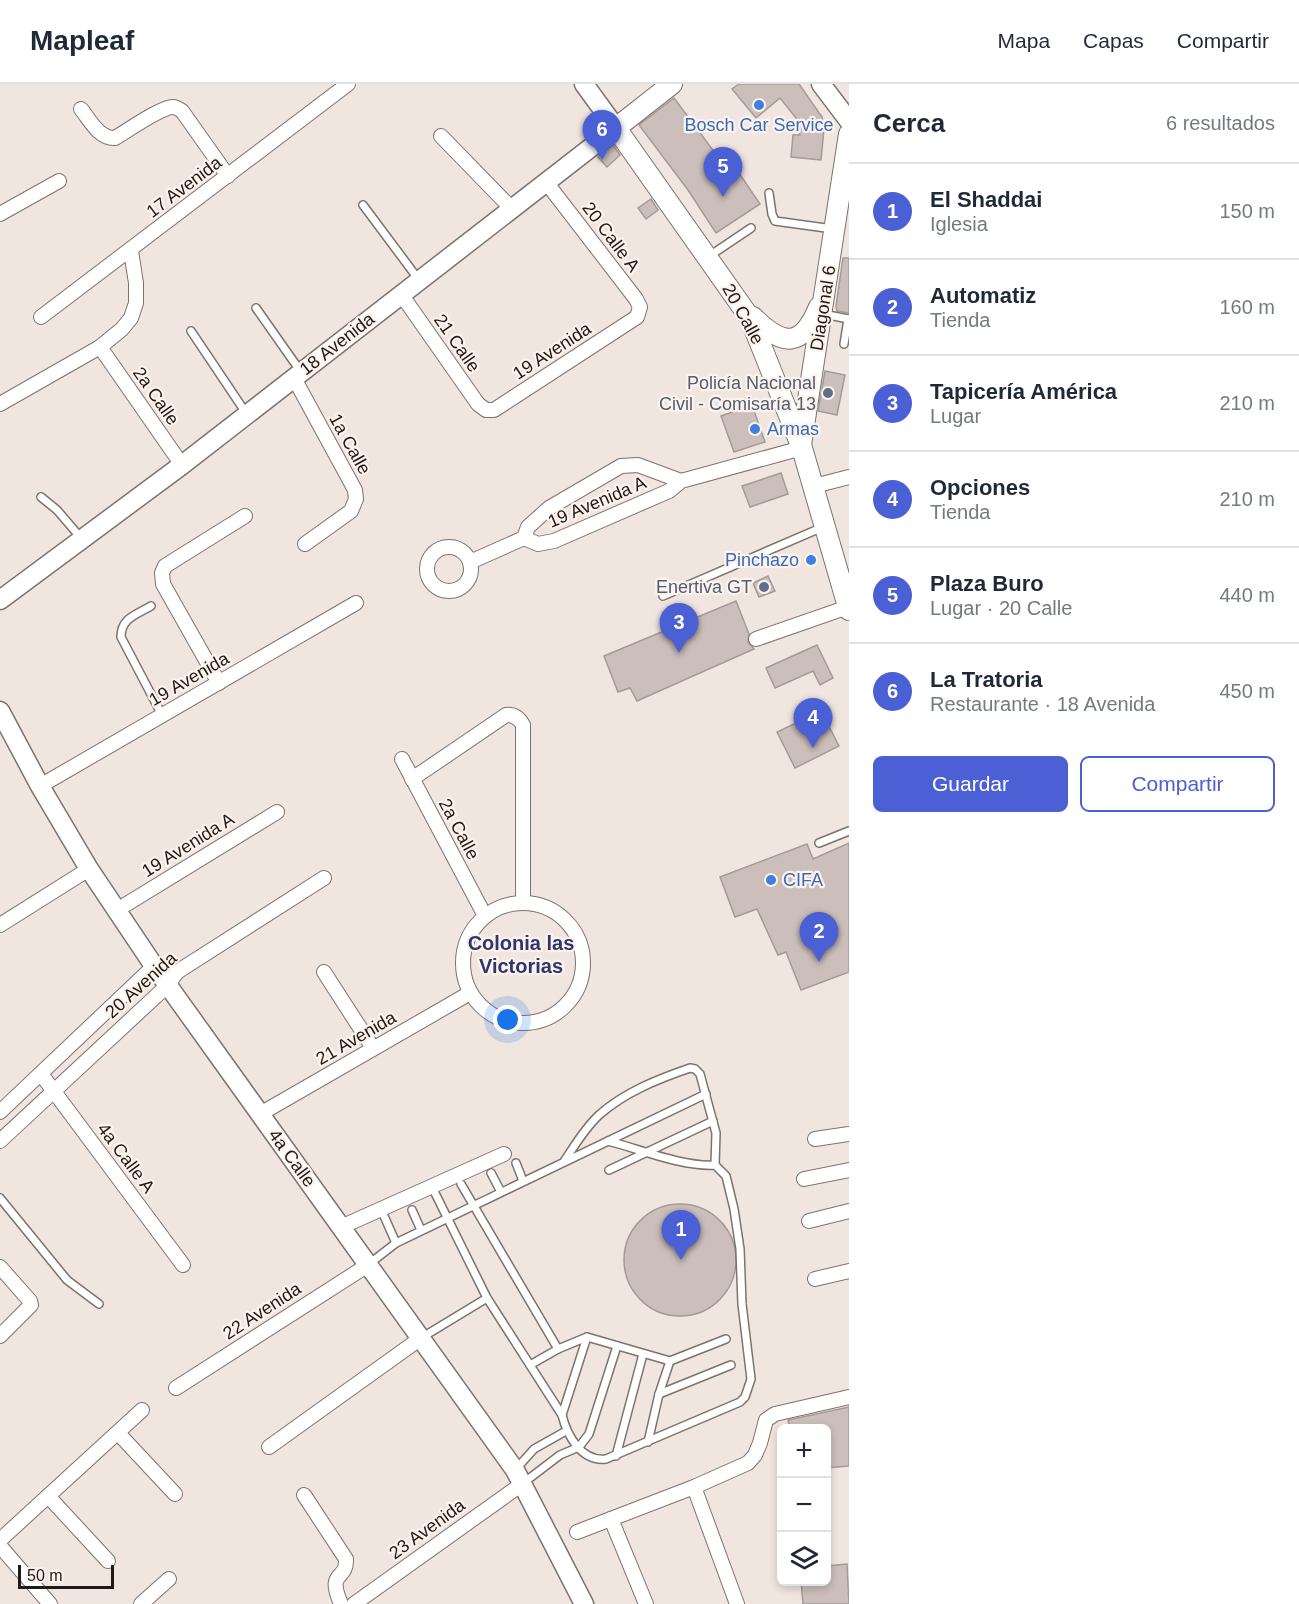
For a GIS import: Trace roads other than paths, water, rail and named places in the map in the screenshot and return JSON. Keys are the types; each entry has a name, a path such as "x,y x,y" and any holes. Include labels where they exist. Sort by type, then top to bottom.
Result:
{"main road":[{"name":"18 Avenida","path":"616,128 672,84"},
{"name":"20 Calle","path":"616,128 745,309 802,446 838,559 849,609"},
{"name":"Diagonal 6","path":"802,446 822,314 841,217 849,134"},
{"path":"745,309 770,333 781,338 793,339 804,332 814,319 827,285"}],"street":[{"name":"17 Avenida","path":"41,317 348,84"},
{"name":"20 Calle","path":"584,84 616,128"},
{"path":"821,84 849,121"},
{"path":"81,109 100,133 115,138 163,110 178,108 228,176"},
{"name":"18 Avenida","path":"0,600 182,465 616,128"},
{"path":"441,136 512,209"},
{"path":"0,214 59,180"},
{"name":"20 Calle A","path":"546,182 636,299 640,308 637,317"},
{"path":"0,404 100,347 122,329 131,318 136,303 136,283 131,250"},
{"name":"21 Calle","path":"401,294 477,404 486,411"},
{"name":"19 Avenida","path":"486,411 494,410 637,317"},
{"name":"2a Calle","path":"100,347 182,465"},
{"name":"1a Calle","path":"298,375 355,490 356,499 351,511 305,544"},
{"name":"19 Avenida A","path":"524,538 538,544 554,541 669,490 681,481 802,446"},
{"name":"19 Avenida A","path":"470,562 524,538 528,527 549,508 621,466 638,465 681,481"},
{"path":"814,486 849,477"},
{"path":"219,683 163,584 162,573 165,566 244,516"},
{"name":"19 Avenida","path":"40,786 356,603"},
{"path":"756,639 849,609"},
{"path":"412,779 506,715 516,717 523,725 523,903"},
{"name":"4a Calle","path":"2,720 89,869 154,966 518,1477 584,1604"},
{"name":"2a Calle","path":"402,759 485,916"},
{"name":"19 Avenida A","path":"117,910 277,812"},
{"path":"0,925 89,869"},
{"name":"20 Avenida","path":"0,1141 168,985 177,972 324,878"},
{"path":"523,903 544,907 562,918 579,940 584,968 575,994 556,1014 530,1023 515,1023 495,1017 478,1004 470,993 464,976 462,957 470,934 485,916 503,906 523,903"},
{"name":"20 Avenida","path":"0,1112 154,966"},
{"path":"324,972 373,1048"},
{"name":"21 Avenida","path":"260,1114 470,993"},
{"name":"4a Calle A","path":"40,1074 183,1264"},
{"path":"815,1140 849,1134"},
{"path":"341,1227 504,1154"},
{"path":"804,1179 849,1170"},
{"path":"809,1221 849,1211"},
{"name":"22 Avenida","path":"176,1389 368,1265"},
{"path":"0,1268 30,1301 31,1305 0,1336"},
{"path":"815,1279 849,1271"},
{"path":"269,1447 421,1338"},
{"path":"577,1532 694,1487 748,1463 755,1455 766,1420 775,1414 849,1397"},
{"path":"0,1540 142,1410"},
{"path":"118,1433 175,1494"},
{"name":"23 Avenida","path":"354,1604 518,1477"},
{"path":"694,1487 737,1604"},
{"path":"304,1495 346,1558 345,1569 336,1578 335,1583 341,1604"},
{"path":"48,1496 108,1561"},
{"path":"611,1519 646,1604"},
{"path":"0,1546 50,1604"},
{"path":"141,1604 169,1579"}],"lane":[{"path":"769,193 775,221 841,217"},
{"path":"363,206 419,281"},
{"path":"708,257 751,228"},
{"path":"256,308 298,375"},
{"path":"822,314 848,319 844,344"},
{"path":"191,331 247,415"},
{"path":"41,497 57,510 83,539"},
{"path":"663,596 826,526"},
{"path":"151,606 126,621 121,627 121,637 162,715"},
{"path":"819,843 849,831"},
{"path":"435,1193 487,1298 562,1415 566,1431 586,1455 606,1460 740,1402 745,1397 751,1379 742,1304 740,1249 726,1176 715,1165 714,1121 700,1074 693,1068 652,1082 624,1096 598,1115 564,1162"},
{"path":"368,1265 396,1243 421,1230 706,1094"},
{"path":"609,1170 714,1121"},
{"path":"608,1141 683,1162 702,1166 715,1165"},
{"path":"516,1163 523,1181"},
{"path":"491,1173 501,1192"},
{"path":"461,1184 558,1349"},
{"path":"0,1198 67,1280 99,1304"},
{"path":"412,1210 421,1230"},
{"path":"384,1216 396,1243"},
{"path":"421,1338 487,1298"},
{"path":"562,1415 587,1337"},
{"path":"530,1365 558,1349 587,1337 670,1361 726,1339"},
{"path":"518,1477 579,1447 589,1434 617,1346"},
{"path":"616,1456 643,1354"},
{"path":"648,1442 659,1394 670,1361"},
{"path":"659,1394 731,1365"},
{"path":"518,1477 534,1449 566,1431"}],"place":[{"name":"Bosch Car Service","path":"759,105"},
{"name":"La Tratoria","path":"602,160"},
{"name":"Plaza Buro","path":"723,197"},
{"name":"Policía Nacional Civil - Comisaría 13","path":"828,393"},
{"name":"Armas","path":"755,429"},
{"name":"Pinchazo","path":"811,560"},
{"name":"Enertiva GT","path":"764,587"},
{"name":"Tapicería América","path":"679,653"},
{"name":"Opciones","path":"813,748"},
{"name":"CIFA","path":"771,880"},
{"name":"Automatiz","path":"819,962"},
{"name":"El Shaddai","path":"681,1260"}],"district":[{"name":"Colonia las Victorias","path":"521,954"}]}
